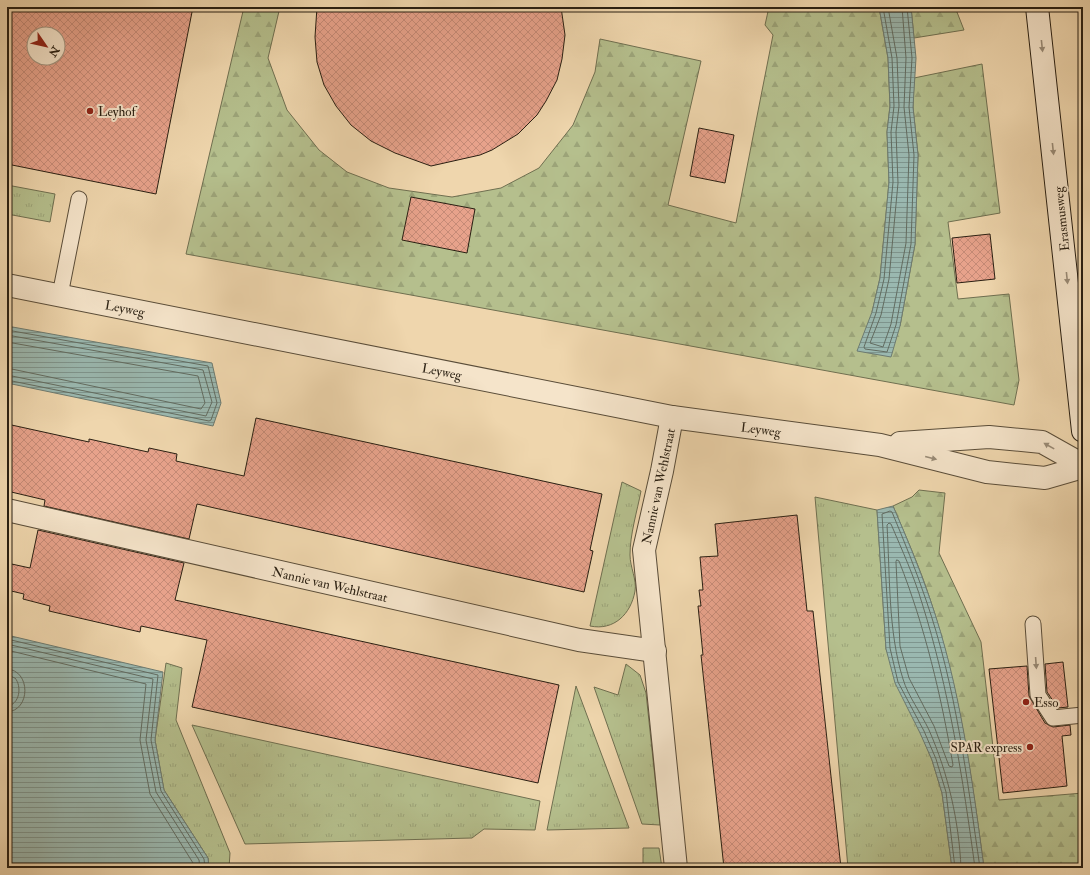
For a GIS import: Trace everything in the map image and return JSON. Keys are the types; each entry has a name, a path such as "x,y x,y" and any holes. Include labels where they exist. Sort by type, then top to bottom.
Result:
{"street":[{"name":"Erasmusweg","path":"1037,7 1083,431"},
{"name":"Leyweg","path":"7,285 672,417 880,445 993,473 1044,478 1083,466"},
{"name":"Nannie van Wehlstraat","path":"672,417 662,471 644,550 676,868"},
{"name":"Leyweg","path":"880,445 989,438 1042,442 1083,466"},
{"name":"Nannie van Wehlstraat","path":"7,510 579,640 655,651"}],"lane":[{"path":"60,295 79,199"},
{"path":"1033,624 1038,696 1053,718 1083,716"}],"green space":[{"path":"244,7 280,7 268,58 287,110 319,150 347,172 389,188 452,197 501,188 539,168 573,125 595,72 600,39 701,61 668,205 736,223 773,35 765,25 769,7 879,7 888,58 890,106 887,132 889,182 880,278 872,312 900,326 915,244 918,155 913,107 914,78 982,64 1000,213 948,222 958,299 1009,294 1019,380 1014,405 186,254"},
{"path":"911,7 955,7 964,30 914,38"},
{"path":"7,185 55,194 50,222 7,214"},
{"path":"622,482 641,491 630,547 630,560 635,582 635,591 630,607 620,619 607,626 590,626"},
{"path":"919,490 945,493 939,553 981,642 999,800 1083,793 1083,868 984,868 975,800 957,699 949,665 926,587 893,506 912,497"},
{"path":"815,497 877,510 886,649 932,760 942,793 952,868 848,868"},
{"path":"166,663 182,668 176,720 230,853 229,868 209,868 208,858 164,790 155,740"},
{"path":"626,664 640,675 646,693 660,825 642,824 594,687 618,695"},
{"path":"576,686 629,828 547,830"},
{"path":"192,725 540,801 535,830 484,829 472,838 245,844"},
{"path":"643,848 659,848 662,868 643,868"}],"water":[{"path":"879,7 911,7 916,58 913,107 918,155 915,244 900,326 891,357 857,351 872,312 880,278 889,182 887,132 890,106 888,58"},
{"path":"7,326 212,363 221,403 213,426 7,383"},
{"path":"893,506 926,587 949,665 970,766 984,868 952,868 942,793 932,760 895,683 886,649 877,510"},
{"path":"7,635 163,672 155,740 164,790 208,858 209,868 7,868 7,728 10,685 7,682"}],"building":[{"name":"Leyhof","path":"7,7 193,7 156,194 7,164"},
{"path":"317,7 561,7 565,35 562,59 557,80 537,115 518,134 492,150 480,155 431,166 395,153 371,141 351,125 336,106 324,85 317,62 315,37"},
{"path":"699,128 734,135 725,183 690,176"},
{"path":"411,197 475,209 467,253 402,240"},
{"path":"990,234 995,279 957,283 952,238"},
{"path":"256,418 602,494 590,550 593,551 584,592 197,504 189,539 44,506 45,500 7,491 7,424 89,442 89,439 148,452 149,448 177,454 176,461 244,476"},
{"path":"797,515 807,611 813,611 841,868 724,868 701,655 703,655 698,606 701,606 699,590 703,590 700,557 718,556 715,524"},
{"path":"38,530 184,563 175,600 559,685 538,783 192,707 207,640 141,626 140,632 49,611 50,606 23,599 24,594 7,590 7,563 30,568"},
{"path":"1063,662 1068,707 1058,708 1047,692 1045,664"},
{"path":"1027,666 1029,696 1045,723 1053,727 1070,725 1071,735 1062,736 1067,786 1003,793 989,669"}],"place":[{"name":"Leyhof","path":"90,111"},
{"name":"Esso","path":"1026,702"},
{"name":"SPAR express","path":"1030,747"}]}
